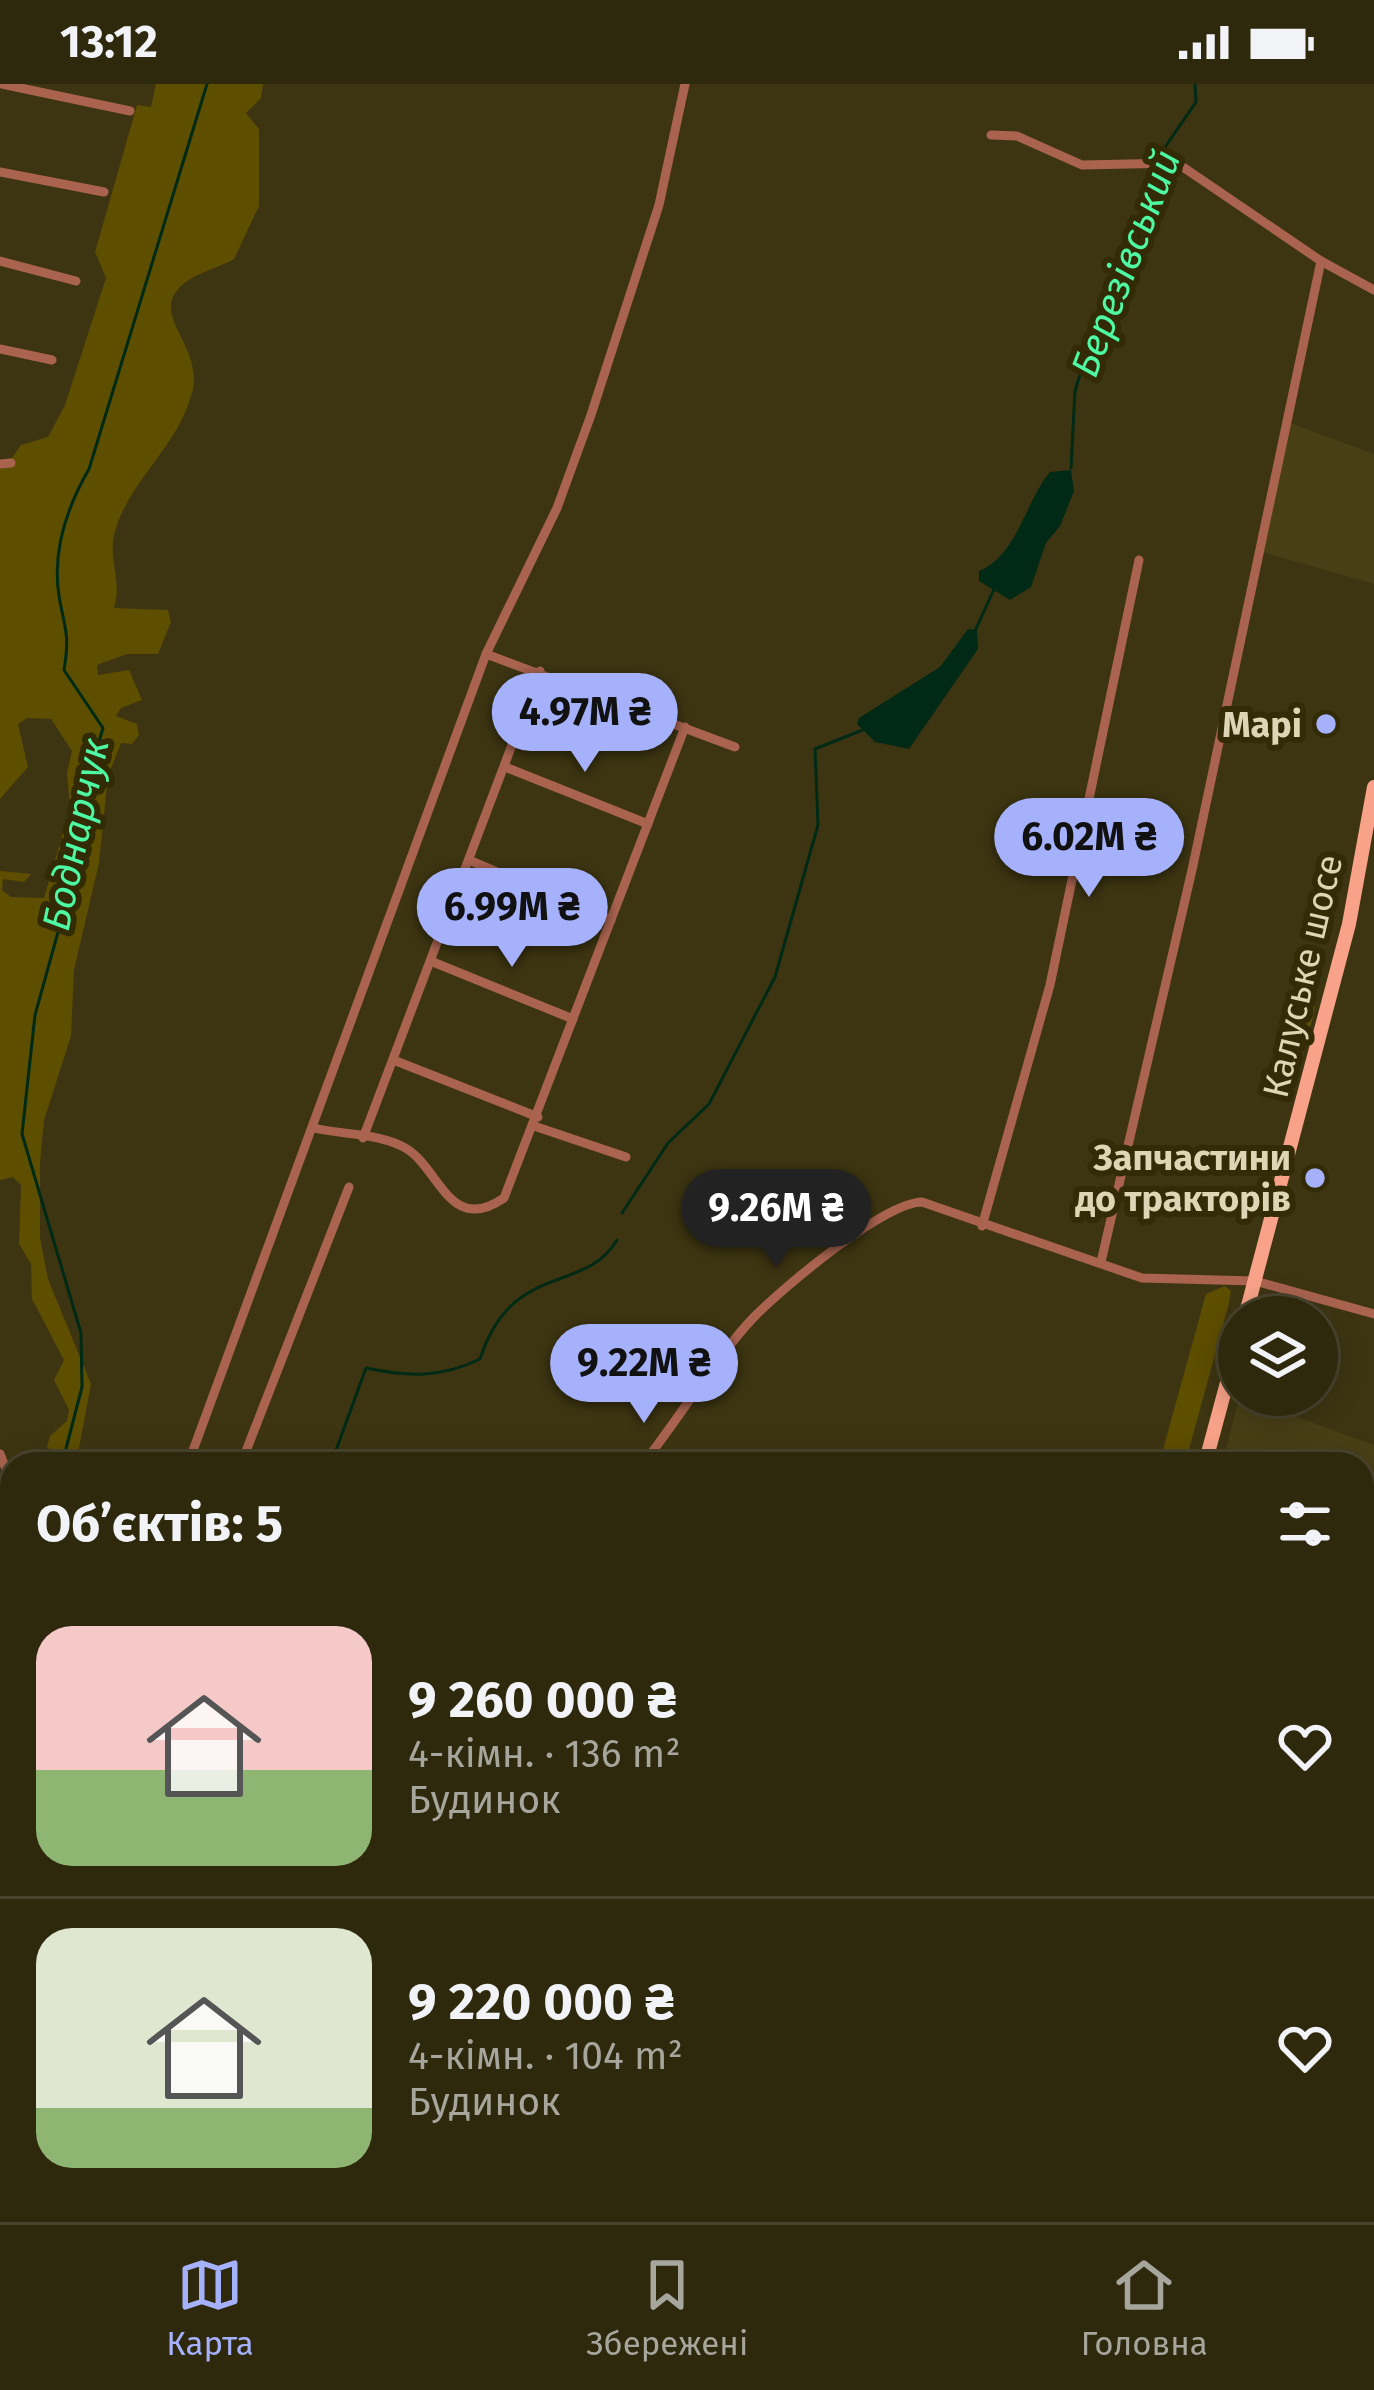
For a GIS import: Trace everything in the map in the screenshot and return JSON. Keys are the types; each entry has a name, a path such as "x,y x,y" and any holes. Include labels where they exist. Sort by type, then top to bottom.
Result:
{"main road":[{"name":"Калуське шосе","path":"1251,1296 1349,924 1374,787"},
{"path":"1208,1452 1218,1416"}],"street":[{"path":"2,84 130,111"},
{"path":"193,1452 486,654 557,508 591,415 659,205 685,84"},
{"path":"991,135 1017,136 1082,165 1177,163 1321,261 1374,290"},
{"path":"0,172 104,192"},
{"path":"0,261 76,281"},
{"path":"1101,1262 1192,870 1321,261"},
{"path":"0,349 52,360"},
{"path":"982,1226 1051,985 1139,560"},
{"path":"486,654 735,747"},
{"path":"362,1138 396,1061 540,671"},
{"path":"314,1129 409,1150 454,1202 493,1206 511,1189 685,727"},
{"path":"505,767 648,824"},
{"path":"471,862 611,920"},
{"path":"433,962 573,1019"},
{"path":"396,1061 626,1156"},
{"path":"246,1452 349,1187"},
{"path":"652,1452 754,1318 863,1230 908,1202 1142,1278 1217,1275 1255,1280 1374,1314"}],"shaded area":[{"path":"156,84 263,84 261,98 246,113 259,129 259,206 234,259 192,278 173,297 172,317 192,364 192,393 176,429 123,510 113,539 114,608 168,610 171,622 158,654 127,654 97,665 98,675 129,670 142,700 121,708 116,716 137,724 139,735 132,744 121,743 108,776 99,863 74,970 71,1036 44,1120 40,1238 48,1279 91,1384 78,1452 53,1452 47,1447 50,1436 67,1421 69,1410 54,1380 64,1360 32,1299 31,1264 19,1244 21,1185 13,1177 0,1180 0,871 31,874 24,882 3,879 2,890 11,897 44,898 70,808 67,773 72,751 51,719 27,718 18,724 28,767 0,799 0,461 11,459 21,445 48,437 65,405 106,278 95,252 137,105 151,107"},
{"path":"1290,423 1374,454 1374,584 1262,552"},
{"path":"1071,470 1074,491 1060,526 1046,543 1031,587 1010,600 979,581 979,571 1012,541 1050,472"},
{"path":"968,629 977,630 978,649 909,749 875,742 857,724 859,718 940,667"},
{"path":"1305,979 1316,981 1313,1017 1297,1047 1295,1064 1287,1069 1284,1057"},
{"path":"1225,1286 1230,1296 1218,1296 1218,1343 1188,1452 1162,1452 1206,1294"},
{"path":"1235,1416 1294,1416 1374,1445 1374,1452 1225,1452"}],"waterway":[{"name":"Боднарчук","path":"65,1452 82,1387 81,1333 22,1134 35,1015 70,889 86,785 103,728 64,670 67,640 58,563 68,514 89,469 207,84"},
{"name":"Березівський","path":"1071,468 1075,391 1101,305 1153,208 1163,150 1196,102 1195,84"},
{"name":"Березівський","path":"974,633 995,587"},
{"name":"Березівський","path":"622,1213 668,1143 709,1104 775,977 818,825 815,749 865,729"},
{"name":"Березівський","path":"335,1452 366,1368 424,1374 480,1359 510,1306 529,1292 587,1268 617,1240"}],"place":[{"name":"Марі","path":"1326,724"},
{"name":"Запчастини до тракторів","path":"1315,1178"}]}
